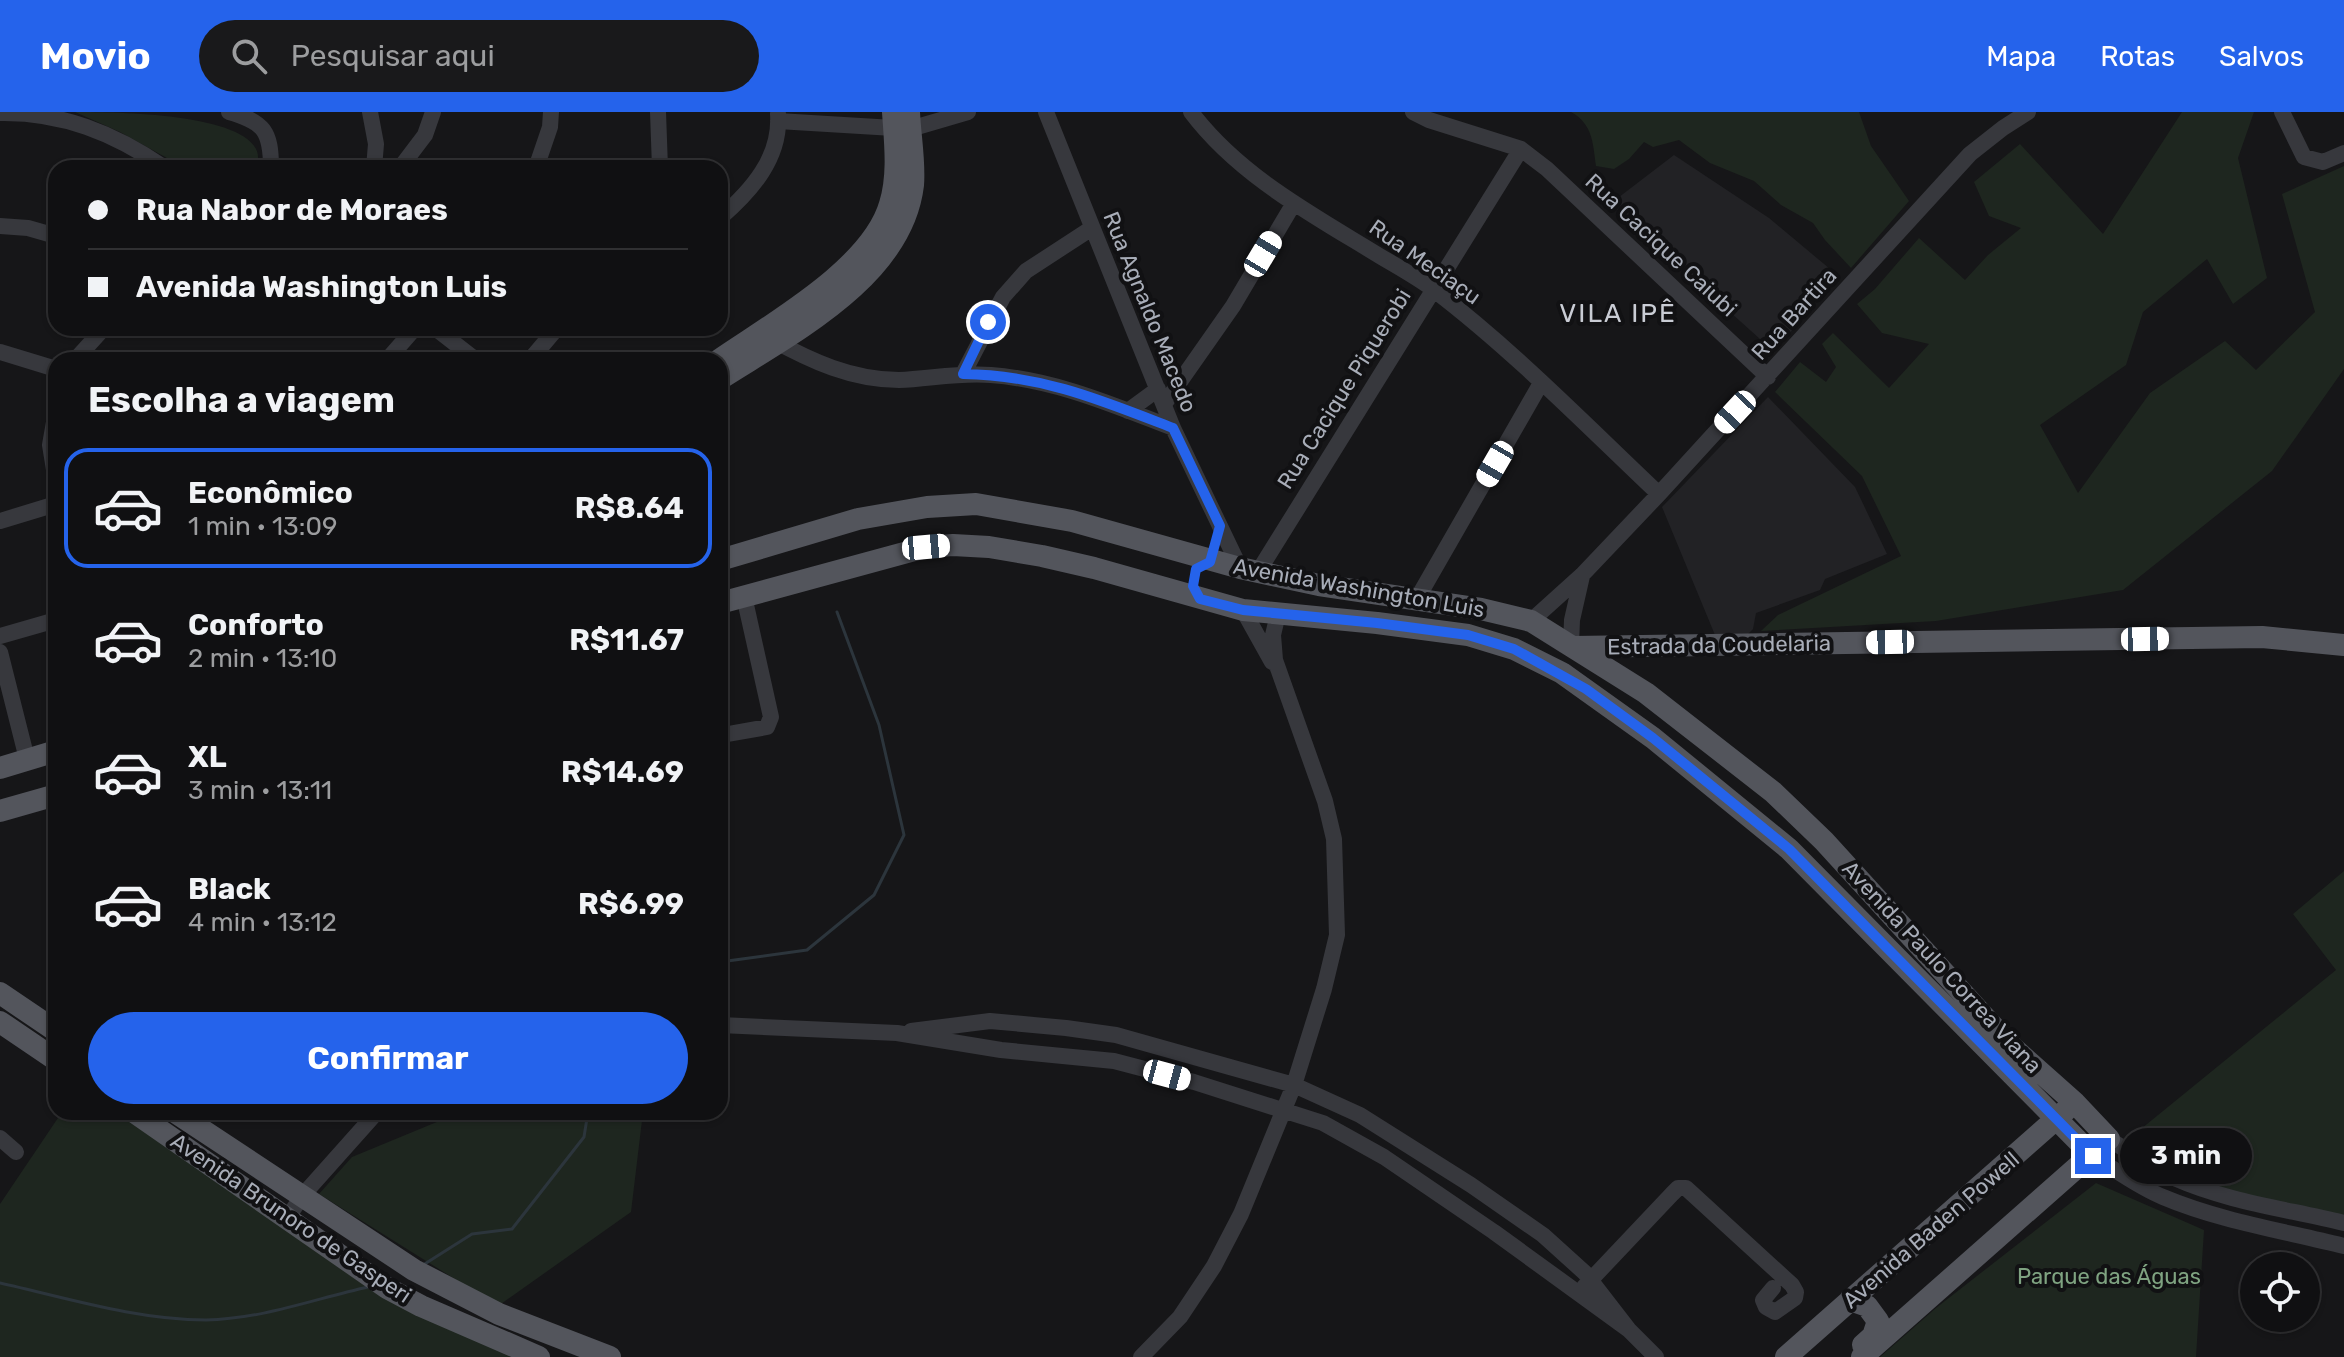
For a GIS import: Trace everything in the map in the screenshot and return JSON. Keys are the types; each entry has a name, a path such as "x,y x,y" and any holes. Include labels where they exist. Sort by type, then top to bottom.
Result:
{"main road":[{"path":"728,372 824,288 880,228 890,206 902,120"},
{"path":"728,356 768,337"},
{"name":"Avenida Washington Luis","path":"728,558 858,519 959,504 1010,509 1072,521 1210,562 1319,585 1481,609 1531,621 1572,646"},
{"name":"Avenida Washington Luis","path":"728,601 926,547 989,547 1094,568 1243,610 1419,627 1468,635 1514,649 1562,673 1596,696 1779,840 2093,1156"},
{"path":"1200,599 1194,591 1193,578 1196,569 1210,562"},
{"name":"Estrada da Coudelaria","path":"1514,649 1551,656 1562,655 1572,646 2262,637 2344,645"},
{"name":"Avenida Paulo Correa Viana","path":"1572,646 1646,693 1773,792 1824,841 2010,1045 2075,1103 2109,1139"},
{"path":"1608,670 1611,655 1629,646"},
{"path":"0,768 48,753"},
{"path":"1,810 48,797"},
{"path":"0,993 48,1026"},
{"path":"0,1022 48,1055"},
{"name":"Avenida Baden Powell","path":"1786,1357 2075,1103"},
{"name":"Avenida Brunoro de Gasperi","path":"146,1120 387,1288 534,1356"},
{"name":"Avenida Brunoro de Gasperi","path":"187,1120 414,1270 499,1314 610,1357"},
{"path":"1862,1357 2109,1139"},
{"path":"1850,1300 1867,1306 1878,1321 1873,1336 1851,1357"},
{"path":"534,1356 557,1336"}],"street":[{"path":"229,112 251,118 263,127 269,142 270,160"},
{"path":"370,112 376,144 375,160"},
{"path":"406,160 425,135 433,112"},
{"path":"539,160 547,140 551,112"},
{"path":"658,112 660,160"},
{"path":"728,211 745,197 762,175 774,147 778,116 902,120 968,112"},
{"name":"Rua Agnaldo Macedo","path":"1046,112 1173,428 1220,526 1249,570"},
{"name":"Rua Meciaçu","path":"1191,112 1240,164 1294,203 1432,288 1488,334 1659,494"},
{"path":"1413,112 1521,149"},
{"name":"Rua Bartira","path":"1531,621 1582,575 1659,494 1970,154 2028,112"},
{"path":"2282,112 2304,157 2323,162 2344,153"},
{"path":"0,113 43,113 64,118 114,138 151,160"},
{"name":"Rua Cacique Piquerobi","path":"1249,570 1521,149"},
{"name":"Rua Cacique Caiubi","path":"1521,149 1547,169 1768,377"},
{"path":"1128,411 1162,396 1233,306 1294,203"},
{"path":"0,226 28,228 48,234"},
{"path":"963,374 988,322 1018,280 1040,260 1092,228"},
{"path":"82,352 97,336"},
{"path":"394,352 408,336"},
{"path":"445,336 466,352"},
{"path":"537,352 550,336"},
{"path":"768,337 831,368 867,378 899,380 963,374 1031,380 1068,388 1173,428"},
{"path":"0,352 48,367"},
{"path":"1417,599 1541,383"},
{"path":"0,521 48,506"},
{"path":"1210,562 1220,526"},
{"path":"1572,646 1574,609 1582,575"},
{"path":"728,734 767,727 771,717 744,596"},
{"path":"1243,610 1279,673"},
{"path":"1141,1357 1180,1317 1214,1266 1241,1214 1294,1085 1337,935 1334,839 1325,801 1279,673 1273,646 1278,614"},
{"path":"0,636 48,622"},
{"path":"0,652 27,759"},
{"path":"897,1033 990,1021 1066,1028 1116,1035 1294,1085 1360,1115 1471,1185 1565,1254 1656,1357"},
{"path":"728,1025 897,1033 1001,1050 1114,1061 1194,1082 1323,1123 1384,1157 1629,1330"},
{"path":"1001,1050 978,1044 974,1038 975,1031 983,1028 1066,1028"},
{"path":"288,1217 303,1195 370,1120"},
{"path":"0,1138 16,1152"},
{"name":"Avenida Paulo Correa Viana","path":"2109,1139 2158,1170 2211,1192 2344,1223"},
{"path":"2093,1156 2134,1183 2172,1201 2344,1246"},
{"path":"1578,1294 1678,1188 1686,1188 1792,1285 1795,1298 1775,1312 1766,1307 1763,1300 1773,1288"},
{"path":"1523,1255 1544,1265 1554,1266 1559,1261 1557,1254 1526,1225"}],"shaded area":[{"path":"1674,155 1769,218 1836,274 1789,334 1760,339 1610,204"},
{"path":"1768,397 1855,487 1887,554 1825,579 1820,590 1756,613 1753,629 1746,636 1715,635 1662,507"}],"green space":[{"path":"75,112 154,115 218,126 242,136 256,150 256,160 171,160"},
{"path":"1571,112 1859,112 1871,146 1909,201 1851,268 1813,223 1781,205 1754,181 1710,163 1679,140 1653,147 1644,142 1629,159 1614,169 1596,166 1588,129"},
{"path":"2182,112 2254,112 2238,158 2267,278 2233,304 2207,259 2143,312 2126,365 2040,425 2078,493 2150,393 2225,341 2256,370 2315,312 2282,194 2344,166 2344,369 2272,471 2123,590 1936,621 1761,631 1778,615 1901,556 1862,476 1775,392 1800,362 1826,382 1836,367 1822,344 1833,333 1889,388 1929,344 1882,333 1857,304 1875,289 1919,238 1965,280 1988,255 2021,228 1989,216 1974,182 2020,144 2103,234"},
{"path":"2344,871 2344,1217 2252,1198 2188,1177 2125,1142 2336,970 2293,914"},
{"path":"57,1120 133,1120 395,1297 524,1357 0,1357 0,1204"},
{"path":"442,1120 642,1120 631,1212 498,1306 319,1194 352,1157"},
{"name":"Parque das Águas","path":"2096,1183 2204,1230 2196,1357 1880,1357 1936,1308"}],"waterway":[{"path":"728,961 807,950 874,895 904,835 879,725 837,612"},
{"path":"423,1265 472,1234 512,1229 584,1137 587,1120"},
{"path":"0,1283 128,1312 206,1320 268,1312 368,1287"}],"district":[{"name":"VILA IPÊ","path":"1618,313"}],"route":[{"path":"988,322 963,374 989,374 1068,388 1173,428 1220,526 1210,562 1196,569 1193,578 1194,591 1200,599 1243,610 1419,627 1468,635 1514,649 1562,673 1653,738 1789,849 2093,1156"}]}
